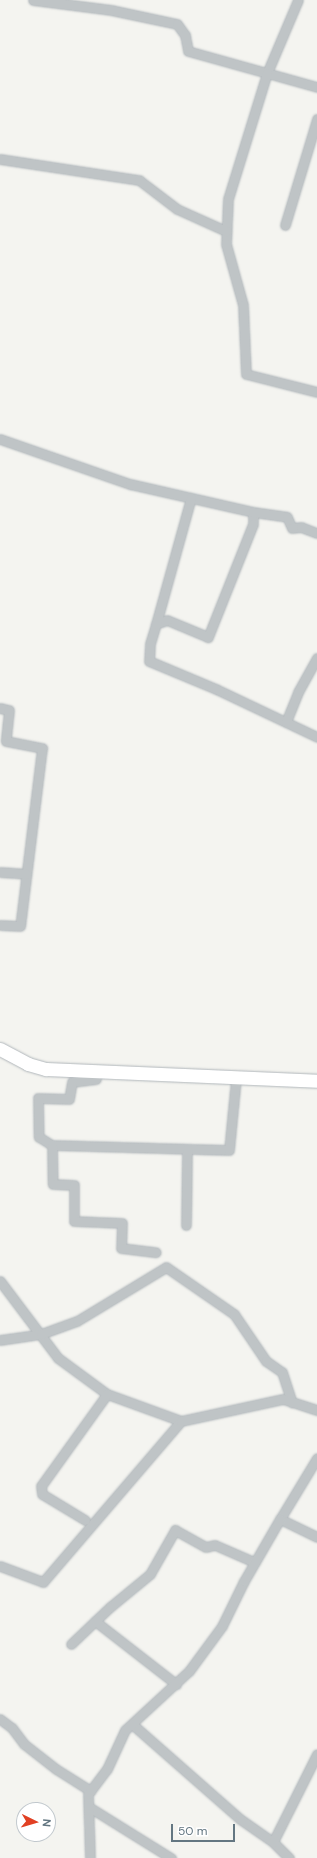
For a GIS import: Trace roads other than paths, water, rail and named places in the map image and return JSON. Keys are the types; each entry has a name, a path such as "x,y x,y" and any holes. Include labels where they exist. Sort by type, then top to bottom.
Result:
{"street":[{"path":"33,0 86,3 177,24 185,35 188,51 317,87"},
{"path":"298,0 267,73 228,199 226,244 243,305 246,374 317,392"},
{"path":"285,225 317,119"},
{"path":"0,160 139,180 177,209 226,231"},
{"path":"0,438 130,484 253,512 287,517 292,528 301,528 317,533"},
{"path":"191,498 150,644 149,661 216,689 317,737"},
{"path":"156,624 167,620 208,637 253,524 253,512"},
{"path":"286,722 298,692 317,658"},
{"path":"0,708 9,710 6,741 42,748 20,926 0,925"},
{"path":"0,872 26,874"},
{"path":"0,1049 28,1064 46,1069 317,1081"},
{"path":"96,1079 72,1082 69,1099 38,1098 39,1137 52,1145 229,1150 236,1078"},
{"path":"52,1145 53,1184 74,1185 74,1221 122,1223 121,1248 156,1252"},
{"path":"186,1225 187,1149"},
{"path":"0,1340 41,1334 77,1321 166,1267 234,1314 266,1361 282,1372 292,1402"},
{"path":"0,1281 58,1358 107,1394 181,1422 283,1399 317,1410"},
{"path":"85,1520 42,1494 41,1486 107,1394"},
{"path":"0,1566 43,1582 181,1422"},
{"path":"90,1858 88,1794 107,1769 125,1730 189,1671 222,1626 254,1562 317,1458"},
{"path":"280,1519 317,1537"},
{"path":"71,1644 95,1621 150,1574 175,1530 206,1547 215,1545 254,1562"},
{"path":"95,1621 176,1684"},
{"path":"0,1719 12,1728 24,1744 56,1769 91,1791"},
{"path":"132,1724 240,1819 273,1842 289,1858"},
{"path":"273,1842 317,1754"},
{"path":"89,1807 171,1858"}]}
